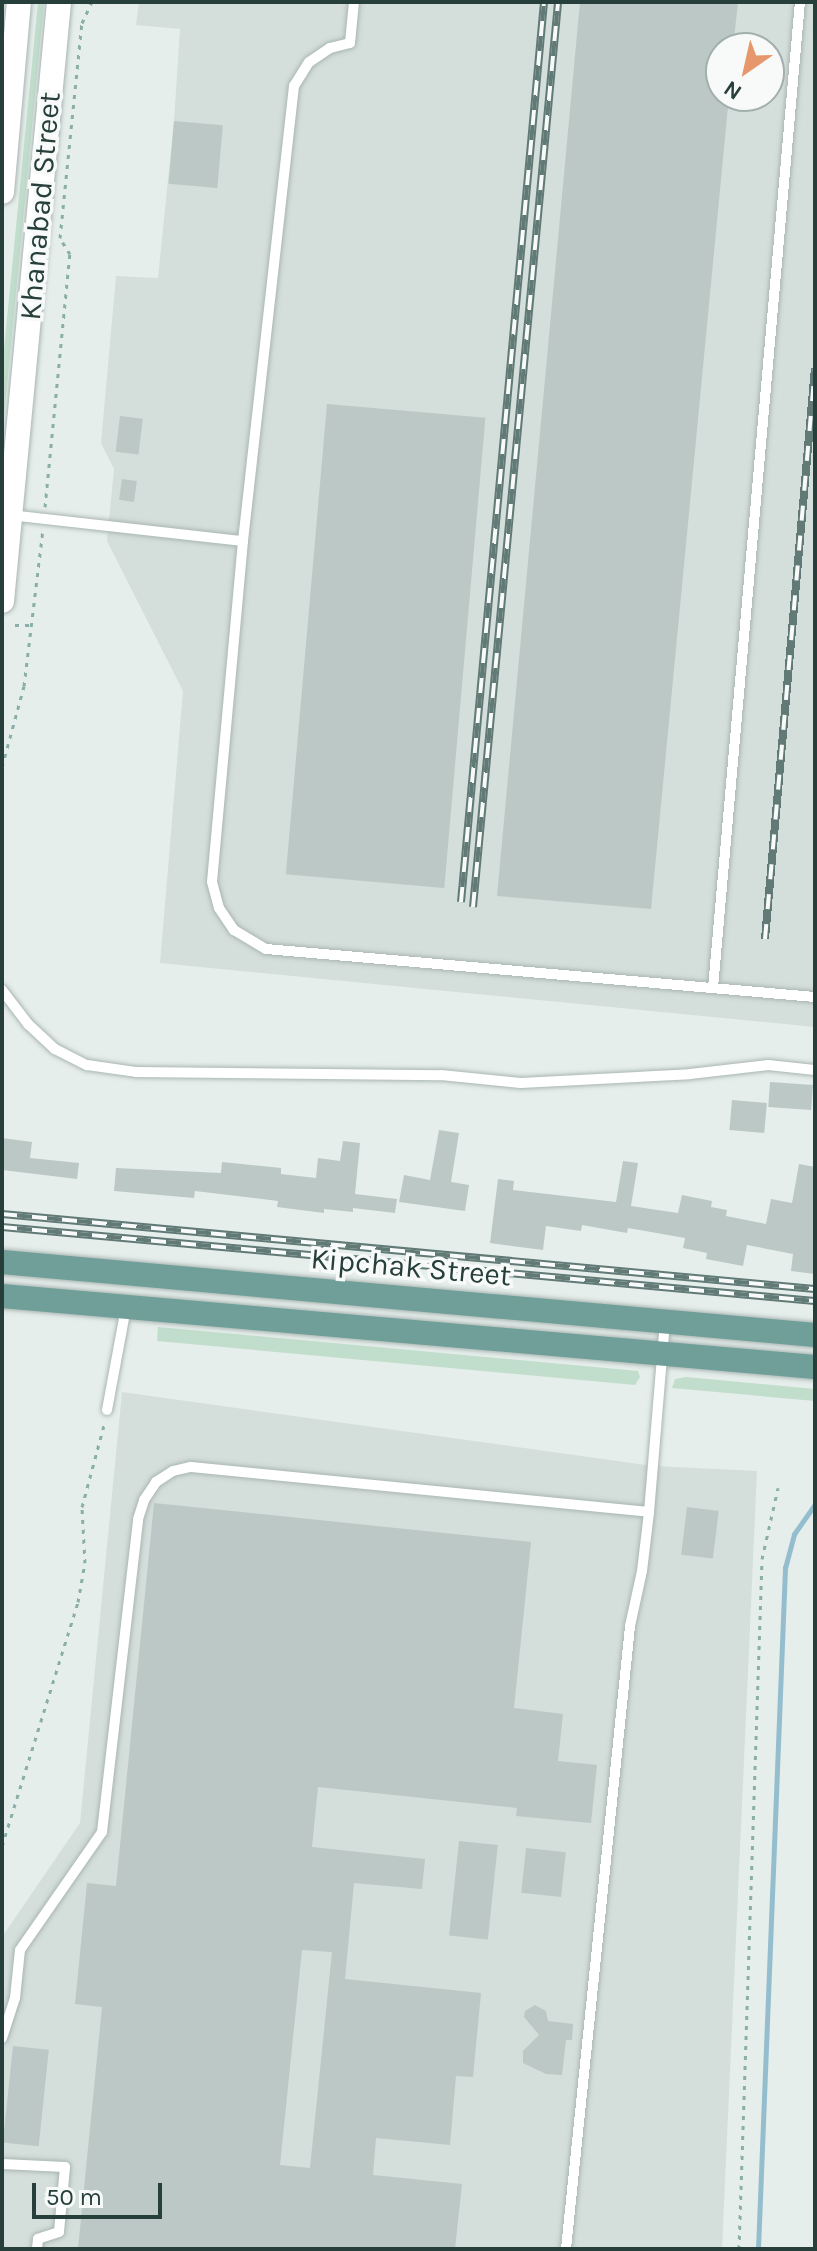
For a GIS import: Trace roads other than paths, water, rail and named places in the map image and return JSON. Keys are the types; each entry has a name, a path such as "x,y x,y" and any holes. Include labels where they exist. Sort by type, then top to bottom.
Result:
{"main road":[{"name":"Kipchak Street","path":"2,1262 815,1335"},
{"path":"2,1296 815,1367"}],"street":[{"name":"Khanabad Street","path":"2,192 19,2"},
{"name":"Khanabad Street","path":"2,601 59,2"}],"lane":[{"path":"354,2 350,43 330,48 309,62 294,86 243,541 212,882 219,908 234,930 266,949 815,997"},
{"path":"713,988 800,2"},
{"path":"10,515 243,541"},
{"path":"2,990 28,1024 55,1049 87,1065 136,1072 441,1075 521,1083 690,1074 768,1065 815,1070"},
{"path":"107,1410 126,1307"},
{"path":"566,2249 630,1626 642,1571 649,1512 665,1322"},
{"path":"2,2038 15,1998 20,1950 102,1832 138,1519 144,1500 156,1482 173,1471 191,1467 649,1512"},
{"path":"2,2164 65,2167 59,2232 38,2239 37,2249"}],"waterway":[{"path":"758,2249 785,1568 794,1534 815,1504"}],"railway":[{"path":"461,902 544,2"},
{"path":"473,907 558,2"},
{"path":"765,939 815,368"},
{"path":"2,1214 815,1289"},
{"path":"2,1227 815,1301"}]}
